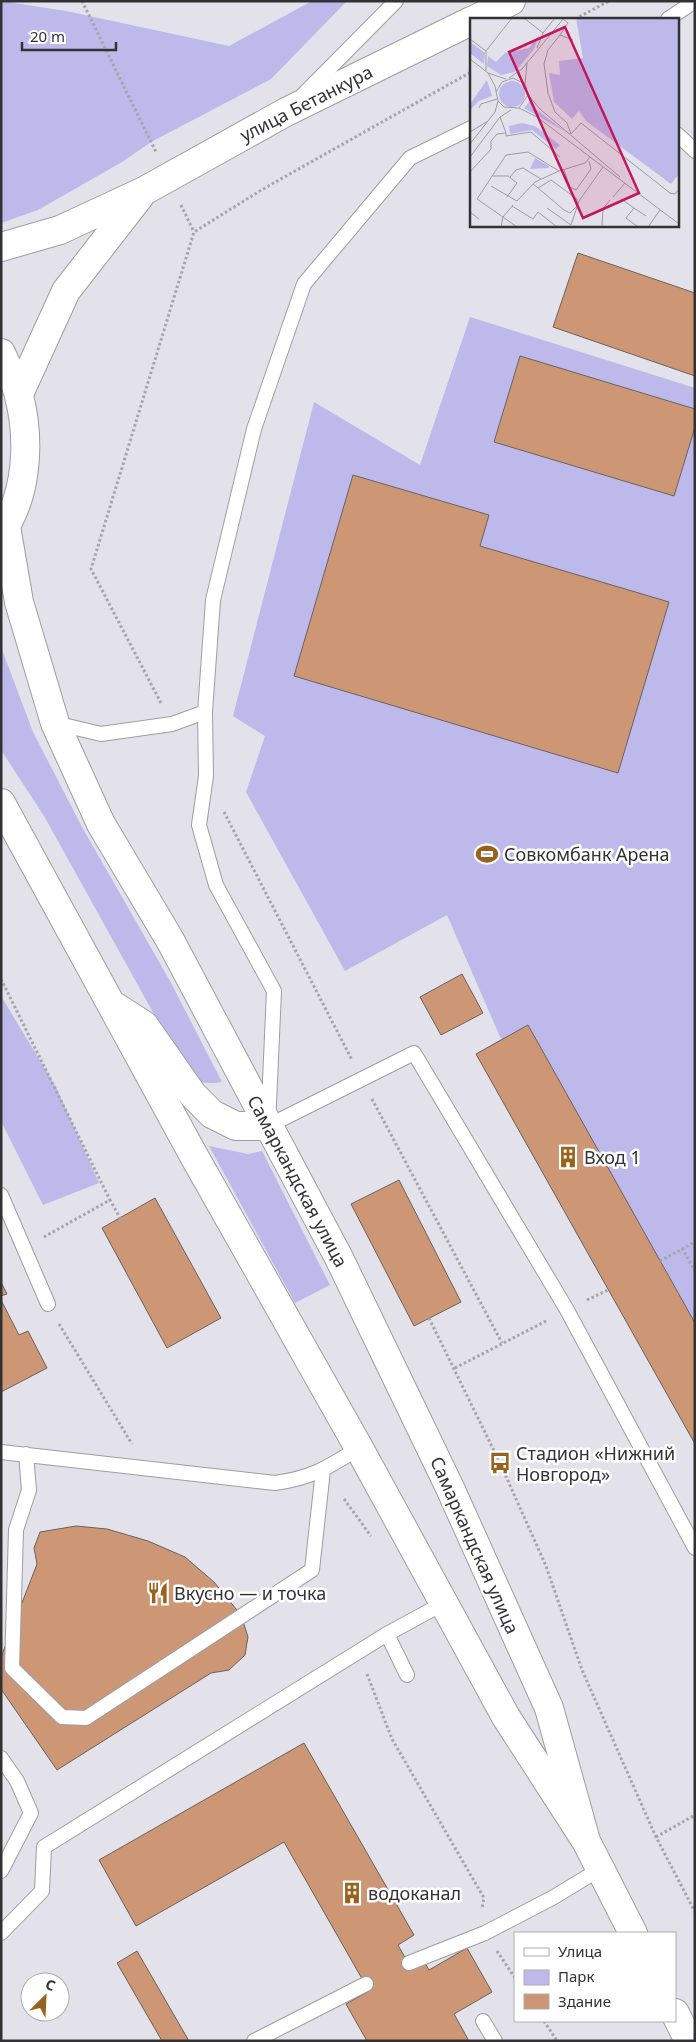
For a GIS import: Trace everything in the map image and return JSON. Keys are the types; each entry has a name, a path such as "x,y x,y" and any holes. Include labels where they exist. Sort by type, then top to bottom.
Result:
{"main road":[{"path":"478,18 511,1"},
{"name":"улица Бетанкура","path":"1,247 60,230 144,191 286,112 470,21"},
{"name":"улица Бетанкура","path":"19,394 66,291 144,191"},
{"path":"1,354 19,394 26,439 22,484 4,530"},
{"name":"Самаркандская улица","path":"4,530 19,602 55,723 101,824 170,940 340,1258 450,1488 545,1699 586,1841"},
{"name":"Самаркандская улица","path":"1,803 199,1165 359,1448 506,1717 586,1841 632,1932"},
{"path":"111,1003 144,1025 193,1095 212,1114 236,1126 268,1126"},
{"path":"676,2015 689,2041"}],"lane":[{"path":"286,112 396,1"},
{"path":"670,18 695,1"},
{"path":"470,128 410,158 304,284 254,429 213,600 205,712 206,776 199,825 216,885 274,991 268,1126 414,1053 567,1310 695,1548"},
{"path":"678,135 695,151"},
{"path":"55,723 101,734 172,724 205,712"},
{"path":"1,1195 48,1304"},
{"path":"1,1452 275,1483 300,1480 323,1470 359,1448"},
{"path":"26,1454 29,1490 16,1530 12,1668 62,1717 86,1718 312,1570 323,1470"},
{"path":"1,1933 42,1890 44,1846 387,1634 444,1604"},
{"path":"387,1634 407,1675"},
{"path":"1,1758 16,1781 31,1813 1,1871"},
{"path":"409,1963 485,1933 554,1897 600,1869"},
{"path":"254,2041 366,1984"},
{"path":"483,2021 495,2041"}],"path":[{"path":"82,1 194,232"},
{"path":"577,18 609,1"},
{"path":"172,724 91,569 194,232 272,184 470,73"},
{"path":"206,776 362,1079 502,1343 455,1368"},
{"path":"1,979 124,1225"},
{"path":"24,1248 110,1200"},
{"path":"660,1261 695,1242"},
{"path":"682,1248 695,1271"},
{"path":"48,1304 78,1358 147,1468"},
{"path":"429,1318 500,1463 546,1566 582,1670 656,1837 695,1912"},
{"path":"323,1470 372,1537"},
{"path":"358,1652 392,1739 484,1898 479,1924 514,1976"},
{"path":"656,1837 695,1815"},
{"path":"545,2022 557,2041"}],"green space":[{"path":"1,1 66,11 229,46 312,1 347,1 271,79 151,142 122,162 38,210 1,223"},
{"name":"Совкомбанк Арена","path":"470,317 695,388 695,1444 476,1054 501,1039 447,915 345,971 246,792 265,736 233,716 314,402 420,465"},
{"path":"1,647 33,732 82,827 170,981 222,1082 207,1083 197,1080 180,1061 44,816 1,750"},
{"path":"1,996 56,1087 99,1183 43,1205 1,1121"},
{"path":"209,1146 248,1154 262,1151 330,1285 295,1303"}],"building":[{"path":"578,253 695,293 695,376 553,327"},
{"path":"520,356 695,409 695,427 674,496 494,442"},
{"path":"353,475 489,515 480,546 669,602 618,773 294,676"},
{"path":"462,974 483,1013 441,1035 420,997"},
{"name":"Вход 1","path":"528,1025 695,1323 695,1444 476,1054"},
{"path":"399,1180 461,1302 414,1326 351,1204"},
{"path":"155,1198 221,1318 167,1348 102,1228"},
{"path":"1,1282 7,1294 1,1296"},
{"path":"1,1300 19,1335 28,1331 47,1368 1,1392"},
{"path":"76,1526 107,1529 148,1541 185,1557 214,1582 241,1615 248,1637 245,1655 229,1670 211,1673 57,1770 1,1689 1,1657 37,1564 34,1548 40,1532"},
{"name":"водоканал","path":"304,1743 414,1935 398,1945 411,1968 424,1961 429,1970 467,1948 492,1992 454,2014 469,2041 367,2041 346,2004 369,1991 284,1842 136,1926 99,1860"},
{"path":"137,1951 189,2041 162,2041 117,1963"}],"place":[{"name":"Совкомбанк Арена","path":"487,854"},
{"name":"Вход 1","path":"568,1157"},
{"name":"Стадион «Нижний Новгород»","path":"500,1463"},
{"name":"Вкусно — и точка","path":"158,1593"},
{"name":"водоканал","path":"352,1893"}]}
